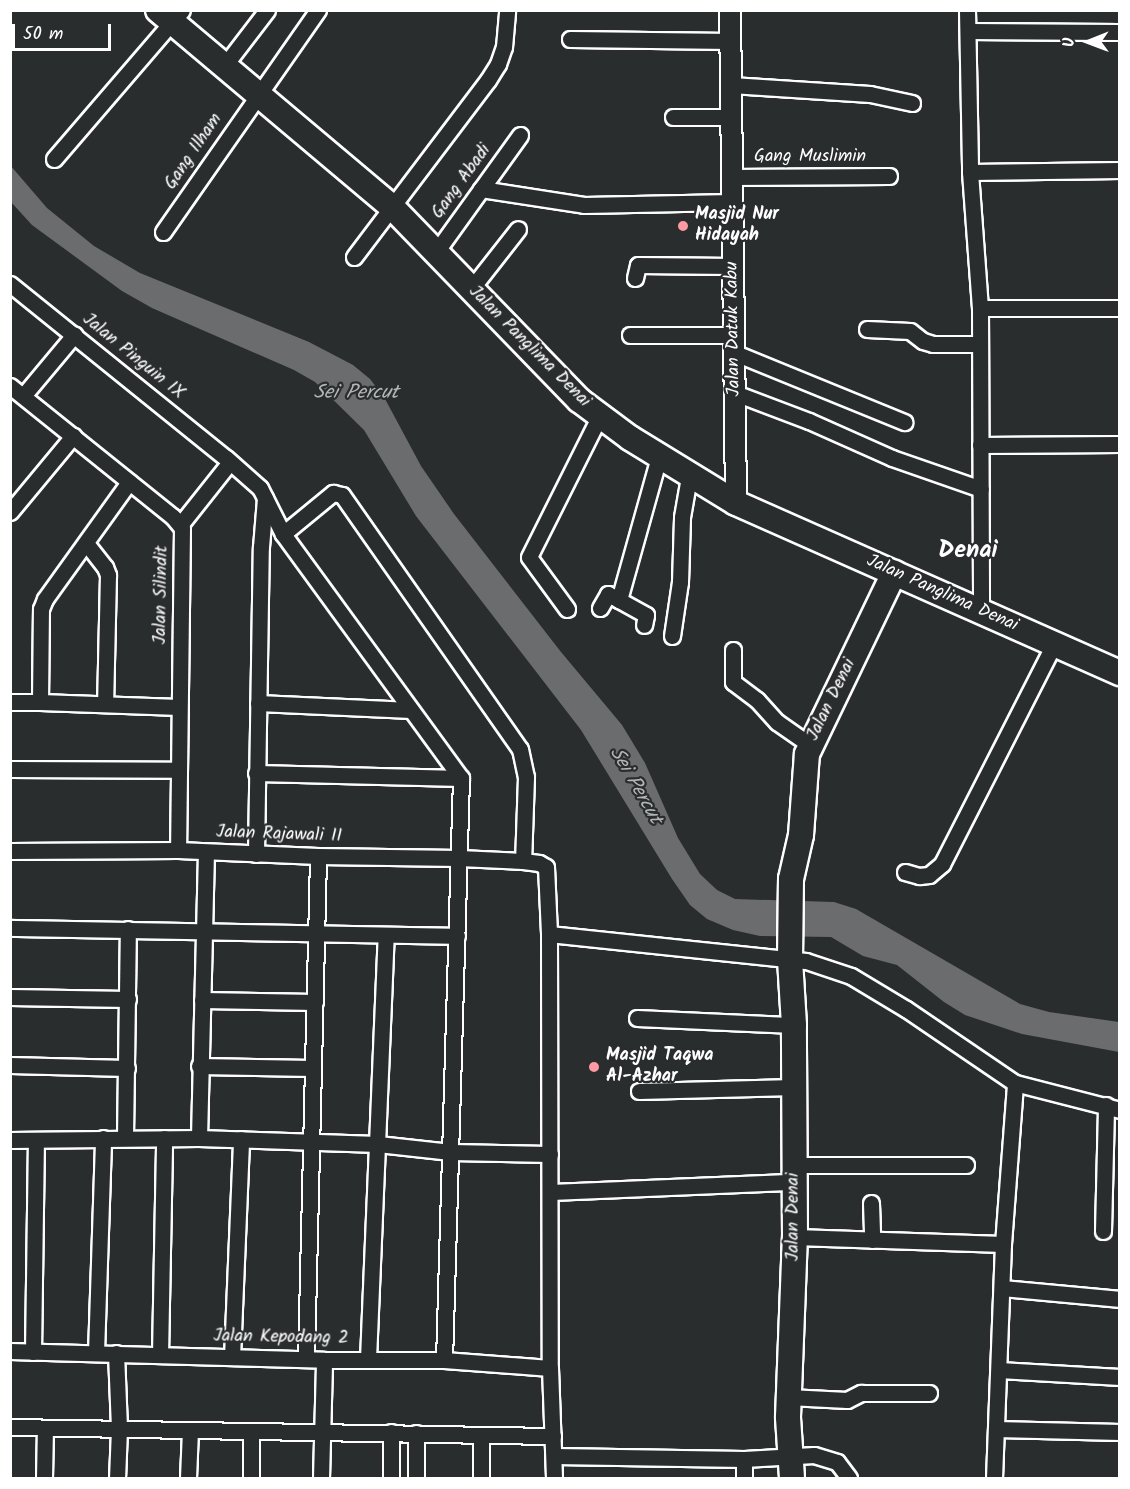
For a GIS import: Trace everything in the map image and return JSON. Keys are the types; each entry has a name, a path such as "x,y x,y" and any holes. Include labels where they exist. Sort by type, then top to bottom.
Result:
{"main road":[{"name":"Jalan Panglima Denai","path":"171,14 225,65 393,208 579,400 658,457 736,503 1119,673"},
{"name":"Jalan Denai","path":"785,1468 795,1237 794,1021 805,762 810,745 894,573"}],"street":[{"path":"225,65 267,10"},
{"name":"Gang Ilham","path":"163,232 318,10"},
{"path":"354,257 393,208 498,64 504,47 507,10"},
{"name":"Jalan Datuk Kabu","path":"729,10 736,503"},
{"path":"967,10 970,172 980,308 981,610"},
{"path":"54,159 171,14"},
{"path":"968,31 1119,32"},
{"path":"570,39 731,41"},
{"path":"731,85 870,94 912,103"},
{"path":"673,117 731,117"},
{"name":"Gang Abadi","path":"436,252 520,135"},
{"path":"970,172 1119,170"},
{"name":"Gang Muslimin","path":"731,177 889,176"},
{"path":"481,189 584,205 732,202"},
{"path":"471,290 518,230"},
{"path":"635,278 636,267 639,265 733,266"},
{"name":"Jalan Pinguin IX","path":"10,284 230,462 265,495"},
{"path":"980,308 1119,308"},
{"path":"867,329 907,330 933,344 980,344"},
{"path":"23,396 74,335"},
{"path":"630,336 735,344 904,422"},
{"name":"Jalan Silindit","path":"10,386 129,482 180,525 183,531 177,770 178,850"},
{"path":"735,393 809,421 892,458 981,489"},
{"path":"567,609 529,557 600,415"},
{"path":"14,502 73,436"},
{"path":"980,445 1119,444"},
{"path":"619,600 658,457"},
{"path":"180,525 230,462"},
{"path":"672,636 680,582 682,517 689,477"},
{"path":"40,702 41,609 45,599 129,482"},
{"path":"283,534 333,493 342,495 520,749 526,777 523,861"},
{"path":"265,495 283,534 461,778 444,1360"},
{"path":"256,854 261,547 265,495"},
{"path":"86,543 105,567 108,575 105,704"},
{"path":"600,608 608,594 646,615 644,625"},
{"path":"905,872 919,876 929,875 942,864 1054,644"},
{"path":"734,650 731,676 733,682 757,700 777,722 810,745"},
{"path":"10,702 179,707"},
{"path":"258,704 411,710"},
{"path":"10,769 177,770"},
{"path":"256,773 461,778"},
{"name":"Jalan Rajawali II","path":"10,851 178,850 206,853 459,858 539,863 546,867 549,934"},
{"path":"199,1138 206,853"},
{"path":"306,1359 309,1142 318,856"},
{"path":"10,928 457,936"},
{"path":"125,1137 128,929"},
{"path":"554,1479 555,1456 550,1368 549,934 798,954 851,976 906,1009 1015,1083 1113,1108 1103,1231"},
{"path":"368,1359 386,936"},
{"path":"10,997 128,999"},
{"path":"202,1000 315,1002"},
{"path":"637,1018 794,1021"},
{"path":"10,1065 127,1068"},
{"path":"199,1066 312,1068"},
{"path":"994,1479 1003,1244 1015,1083"},
{"path":"639,1091 794,1087"},
{"path":"10,1140 125,1137 241,1139 378,1144 451,1152 550,1154"},
{"path":"96,1353 103,1138"},
{"path":"160,1355 164,1138"},
{"path":"232,1357 241,1139"},
{"path":"33,1352 36,1140"},
{"path":"551,1192 794,1173 966,1165"},
{"path":"871,1203 872,1240"},
{"path":"795,1237 1003,1244"},
{"path":"1002,1288 1119,1299"},
{"name":"Jalan Kepodang 2","path":"10,1351 324,1360 444,1360 550,1368"},
{"path":"116,1353 119,1429 117,1479"},
{"path":"321,1479 324,1360"},
{"path":"999,1370 1119,1377"},
{"path":"788,1407 847,1400 861,1393 929,1393"},
{"path":"10,1427 322,1434 392,1432 553,1436"},
{"path":"44,1479 45,1428"},
{"path":"996,1429 1119,1432"},
{"path":"188,1479 190,1431"},
{"path":"250,1479 251,1432"},
{"path":"391,1479 392,1432"},
{"path":"416,1433 416,1479"},
{"path":"481,1435 481,1479"},
{"path":"555,1456 744,1459 785,1468 824,1456 837,1462 849,1479"},
{"path":"744,1459 744,1479"}],"water":[{"name":"Sei Percut","path":"10,165 47,208 94,246 140,273 309,342 353,365 370,379 384,397 421,466 454,514 561,652 622,725 645,763 678,838 700,874 717,890 735,899 834,902 856,909 1020,1004 1049,1012 1119,1022 1119,1052 1022,1034 965,1015 944,1002 897,965 863,956 831,937 760,936 733,930 707,919 690,905 672,879 581,730 416,516 364,430 315,382 294,370 152,308 122,291 32,225 11,202"}],"place":[{"name":"Masjid Nur Hidayah","path":"683,226"},
{"name":"Masjid Taqwa Al-Azhar","path":"594,1067"}],"district":[{"name":"Denai","path":"968,551"}]}
